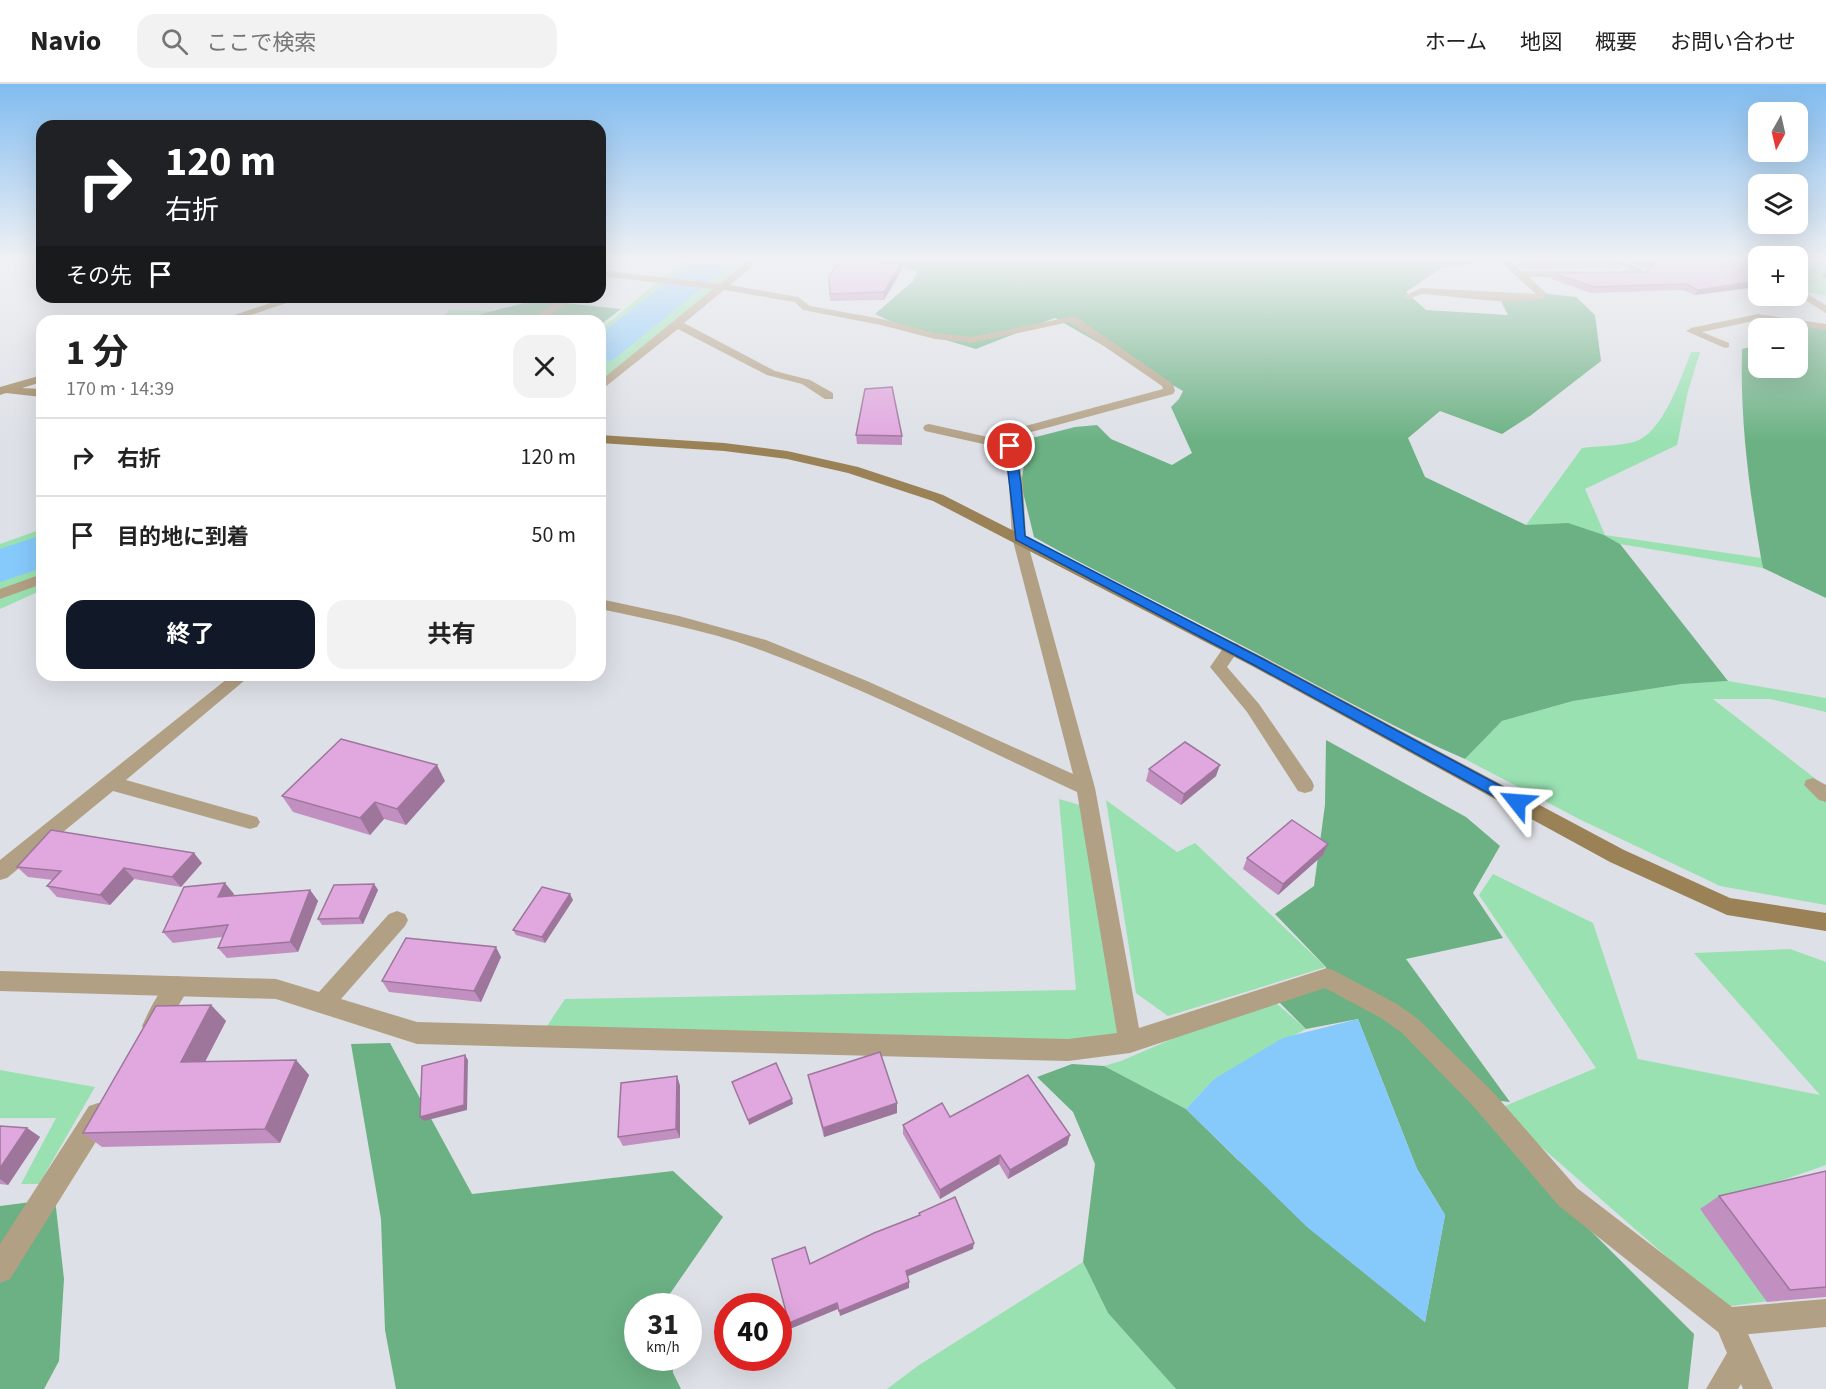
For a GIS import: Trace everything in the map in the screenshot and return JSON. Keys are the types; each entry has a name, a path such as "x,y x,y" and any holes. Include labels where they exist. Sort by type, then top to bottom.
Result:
{"street":[{"path":"606,382 682,320"},
{"path":"871,320 935,336 972,340 1062,320"},
{"path":"1074,320 1167,384 1169,389 1169,391 1014,433 1010,446 1016,484 1019,537 1086,788 1130,1042"},
{"path":"1725,345 1691,331 1744,320"},
{"path":"1788,320 1826,327"},
{"path":"677,324 771,373 806,382 829,396"},
{"path":"1,390 36,380"},
{"path":"1,390 36,393"},
{"path":"929,428 1010,446"},
{"path":"606,439 764,451 827,462 884,477 938,498 1019,537 1232,648 1617,856 1727,906 1826,922"},
{"path":"0,594 36,581"},
{"path":"606,605 679,621 760,644 861,685 1086,788"},
{"path":"1232,648 1218,667 1253,708 1305,786"},
{"path":"0,872 236,681"},
{"path":"110,783 250,822"},
{"path":"323,1004 397,920"},
{"path":"0,981 276,989 417,1033 1068,1050 1130,1042 1327,978 1389,1011 1410,1026 1479,1094 1568,1197 1728,1322 1758,1389"},
{"path":"141,1046 178,986"},
{"path":"0,1269 111,1095"},
{"path":"1728,1322 1826,1313"},
{"path":"1721,1389 1743,1354"}],"green space":[{"path":"612,320 679,320 606,377 606,325"},
{"path":"887,320 1050,320 976,349 902,327"},
{"path":"1058,320 1596,320 1601,361 1530,416 1502,434 1440,411 1408,438 1425,477 1526,525 1568,523 1604,535 1620,544 1728,681 1682,684 1573,701 1502,721 1465,759 1382,719 1034,537 1021,484 1028,439 1075,427 1097,425 1111,439 1172,465 1192,453 1171,407 1183,391"},
{"path":"1808,326 1826,329 1826,598 1763,568 1746,454 1742,402 1742,349 1748,348 1748,378 1808,378"},
{"path":"1691,352 1700,352 1688,391 1677,445 1585,489 1605,535 1761,558 1763,568 1620,544 1604,535 1526,525 1582,448 1634,442 1644,437 1653,428 1670,403"},
{"path":"36,531 36,593 0,609 0,544"},
{"path":"1728,681 1826,698 1826,712 1770,699 1713,699 1826,787 1826,905 1720,886 1579,819 1465,759 1502,721 1573,701 1682,684"},
{"path":"1326,740 1466,817 1500,846 1473,893 1503,938 1406,959 1510,1102 1483,1099 1553,1193 1694,1334 1688,1389 1176,1389 1108,1313 1083,1262 1095,1164 1073,1112 1037,1077 1072,1064 1104,1066 1186,1109 1330,1245 1425,1322 1445,1215 1417,1169 1358,1019 1306,1029 1279,1002 1325,976 1326,967 1275,914 1314,886 1325,805"},
{"path":"1059,799 1080,805 1122,1043 541,1035 565,999 1076,990"},
{"path":"1106,800 1177,852 1195,843 1326,967 1168,1016 1136,993"},
{"path":"1493,874 1593,923 1638,1059 1820,1095 1694,953 1790,949 1826,962 1826,1165 1700,1209 1769,1301 1724,1307 1498,1109 1596,1068 1479,895"},
{"path":"1269,997 1306,1029 1214,1079 1186,1109 1104,1066 1121,1061"},
{"path":"390,1043 472,1194 673,1171 723,1217 670,1293 624,1293 624,1371 673,1371 681,1389 396,1389 385,1330 381,1219 351,1044"},
{"path":"0,1070 95,1087 39,1184 21,1184 56,1118 0,1118"},
{"path":"55,1199 64,1279 59,1361 44,1389 0,1389 0,1206"},
{"path":"1083,1262 1108,1313 1176,1389 887,1389 919,1365"}],"water":[{"path":"1358,1019 1417,1169 1445,1215 1425,1322 1307,1227 1186,1109 1214,1079 1283,1038"}],"building":[{"path":"892,387 902,436 856,435 865,389"},
{"path":"341,739 437,765 397,809 375,802 360,818 282,796"},
{"path":"1185,742 1220,765 1184,794 1149,769"},
{"path":"1292,820 1328,844 1283,884 1247,858"},
{"path":"51,830 194,853 172,877 124,868 100,895 47,886 61,871 17,867"},
{"path":"225,883 218,897 310,890 290,942 218,948 228,925 163,932 184,887"},
{"path":"374,884 359,918 318,919 334,885"},
{"path":"542,887 570,894 542,937 513,930"},
{"path":"406,938 496,947 474,991 382,981"},
{"path":"211,1005 181,1062 296,1060 265,1129 83,1133 156,1006"},
{"path":"880,1052 897,1103 823,1128 808,1075"},
{"path":"465,1055 464,1105 420,1117 422,1066"},
{"path":"776,1063 792,1099 748,1120 732,1082"},
{"path":"1028,1075 1070,1135 1010,1170 1000,1155 940,1190 903,1125 942,1103 950,1117"},
{"path":"677,1076 676,1129 618,1137 621,1083"},
{"path":"0,1126 27,1128 0,1168"},
{"path":"1826,1171 1826,1287 1790,1290 1719,1196"},
{"path":"955,1197 974,1243 906,1271 909,1282 839,1311 837,1303 792,1322 792,1293 781,1293 772,1259 805,1247 810,1264 874,1233 920,1215 919,1213"}],"waterway":[{"path":"606,347 641,320"},
{"path":"0,567 36,552"}],"route":[{"path":"1010,446 1016,484 1019,537 1258,662 1517,802"}]}
